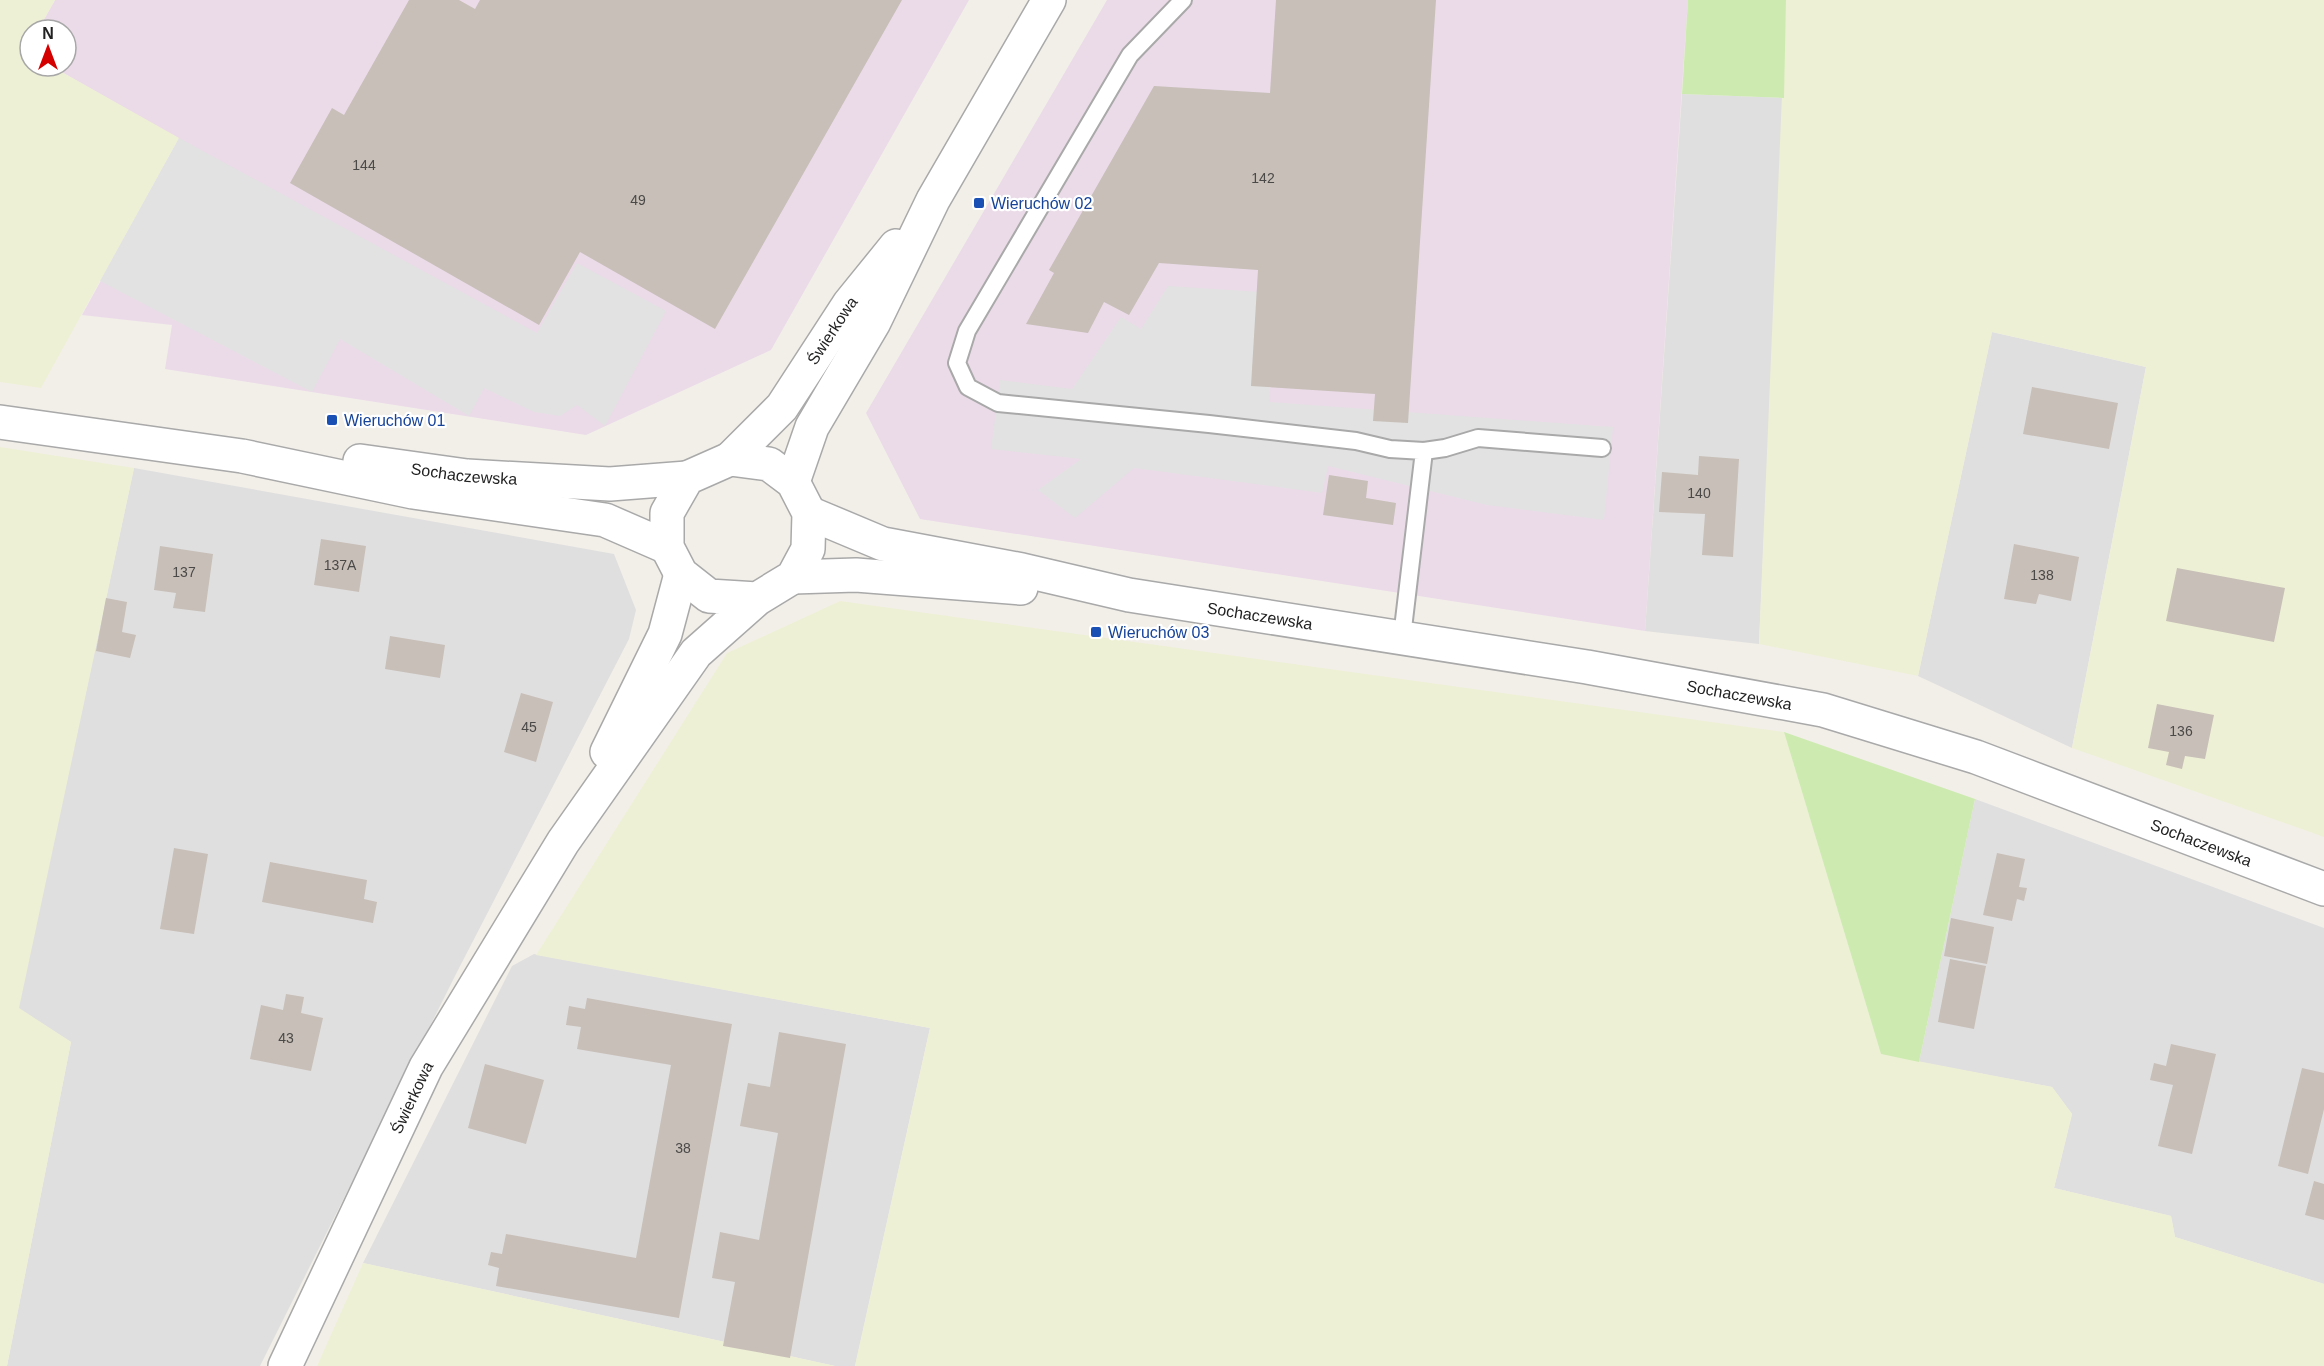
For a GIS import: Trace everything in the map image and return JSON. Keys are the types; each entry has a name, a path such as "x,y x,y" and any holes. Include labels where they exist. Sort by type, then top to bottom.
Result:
{"street":[{"name":"Świerkowa","path":"793,482 812,427 874,321 933,200 1049,0"},
{"name":"Świerkowa","path":"730,459 782,407 849,304 933,200"},
{"name":"Sochaczewska","path":"0,422 242,456 413,492 605,520 674,561"},
{"name":"Sochaczewska","path":"242,456 321,456 467,476 610,484 687,478"},
{"path":"730,459 770,464 793,482 809,513 808,549 793,577 758,599 709,596 674,561 667,513 687,478 730,459"},
{"name":"Sochaczewska","path":"809,513 883,544 1022,570 1129,595 1587,667 1823,710 1976,757 2324,889"},
{"name":"Świerkowa","path":"563,842 665,634 674,561"},
{"name":"Sochaczewska","path":"793,577 856,575 1129,595"},
{"name":"Świerkowa","path":"285,1366 426,1067 563,842 696,653 758,599"}],"lane":[{"path":"1183,0 1130,55 967,331 957,363 968,387 998,403 1356,441 1390,449 1424,451 1445,448 1478,438 1602,448"},
{"path":"1402,637 1424,451"}],"shaded area":[{"path":"55,0 969,0 771,350 586,435 165,369 172,325 82,315 179,139 72,78 78,78 78,18 45,18"},
{"path":"1107,0 1688,0 1645,631 920,519 866,413"},
{"path":"1682,94 1784,98 1759,644 1645,631"},
{"path":"179,138 537,333 577,263 666,311 605,426 577,405 560,416 534,412 484,388 469,416 340,339 312,392 100,281"},
{"path":"1168,286 1277,293 1269,402 1613,427 1604,520 1487,505 1328,466 1322,493 1134,468 1075,518 1038,490 1081,459 991,449 1000,380 1072,389 1121,317 1141,329"},
{"path":"1992,332 2146,367 2072,748 1918,676"},
{"path":"134,468 614,554 636,610 629,639 457,972 260,1366 7,1366 71,1042 18,1008"},
{"path":"1975,799 2324,928 2324,1284 2175,1237 2171,1216 2054,1188 2072,1114 2052,1087 1919,1062"},
{"path":"534,954 930,1028 855,1366 835,1366 363,1263 512,966"}],"green space":[{"path":"0,0 55,0 45,18 18,18 18,78 72,78 179,138 41,388 0,382"},
{"path":"1688,0 1786,0 1784,98 1682,94"},
{"path":"1786,0 2324,0 2324,837 2072,748 2146,367 1992,332 1918,676 1759,644"},
{"path":"0,447 134,468 19,1008 71,1042 7,1366 0,1366"},
{"path":"840,601 1784,732 1881,1054 2052,1087 2072,1114 2054,1188 2171,1216 2175,1237 2324,1284 2324,1366 855,1366 930,1028 536,955 727,653"},
{"path":"1784,732 1975,799 1919,1062 1881,1054"},
{"path":"363,1263 835,1366 317,1366"}],"building":[{"path":"409,0 459,0 475,9 480,0 902,0 715,329 580,252 539,325 290,183 332,108 344,115"},
{"path":"1276,0 1436,0 1408,423 1373,421 1375,394 1251,386 1258,270 1159,263 1129,315 1104,302 1088,333 1026,324 1054,273 1049,270 1154,86 1270,93"},
{"path":"2032,387 2118,403 2109,449 2023,434"},
{"path":"1699,456 1739,459 1733,557 1702,555 1705,514 1659,512 1662,472 1698,475"},
{"path":"1329,475 1368,481 1366,498 1396,503 1393,525 1323,515"},
{"path":"321,539 366,546 359,592 314,585"},
{"path":"2014,544 2079,557 2071,601 2039,594 2036,604 2004,599"},
{"path":"160,546 213,554 205,612 173,608 176,593 154,590"},
{"path":"2177,568 2285,588 2274,642 2166,621"},
{"path":"106,598 127,602 122,632 136,635 130,658 96,651"},
{"path":"390,636 445,645 440,678 385,669"},
{"path":"521,693 553,702 536,762 504,752"},
{"path":"2157,704 2214,715 2205,759 2185,756 2182,769 2166,765 2169,752 2148,748"},
{"path":"174,848 208,854 194,934 160,929"},
{"path":"1997,853 2025,859 2019,887 2027,888 2024,901 2017,899 2012,921 1983,915"},
{"path":"270,862 367,880 364,899 377,902 373,923 262,902"},
{"path":"1951,918 1994,927 1987,964 1944,956"},
{"path":"1950,959 1986,966 1974,1029 1938,1022"},
{"path":"286,994 304,997 301,1013 323,1018 311,1071 250,1059 261,1005 283,1010"},
{"path":"587,998 732,1024 679,1318 496,1286 499,1268 488,1265 491,1252 502,1254 506,1234 636,1258 671,1065 577,1049 581,1027 566,1025 569,1006 585,1009"},
{"path":"779,1032 846,1044 790,1358 723,1346 735,1282 712,1278 720,1232 759,1240 778,1133 740,1126 748,1083 770,1087"},
{"path":"2171,1044 2216,1054 2192,1154 2158,1146 2173,1085 2150,1080 2154,1063 2166,1066"},
{"path":"485,1064 544,1080 526,1144 468,1128"},
{"path":"2302,1068 2324,1073 2324,1109 2308,1174 2278,1166"},
{"path":"2314,1181 2324,1184 2324,1220 2305,1215"}],"place":[{"name":"Wieruchów 02","path":"979,203"},
{"name":"Wieruchów 01","path":"332,420"},
{"name":"Wieruchów 03","path":"1096,632"}]}
